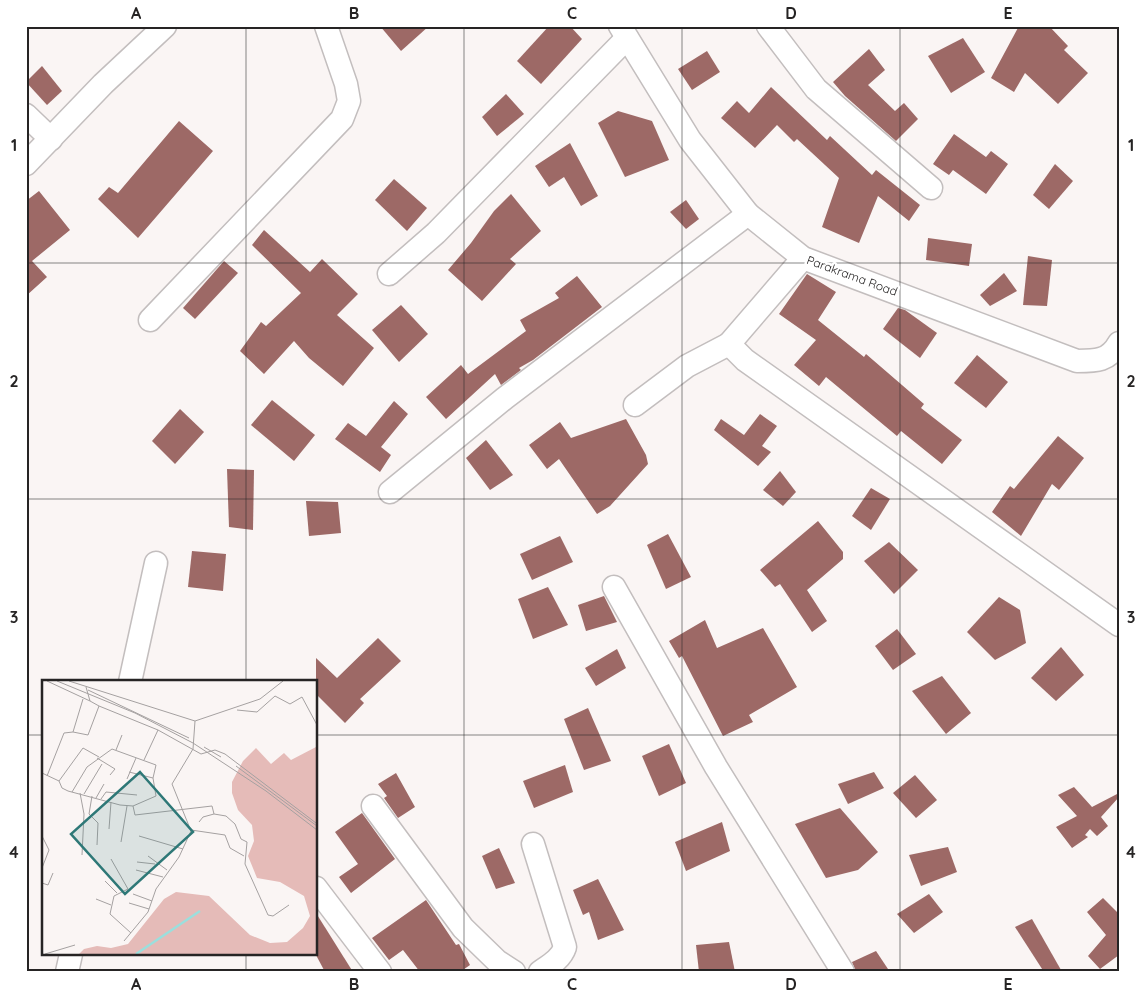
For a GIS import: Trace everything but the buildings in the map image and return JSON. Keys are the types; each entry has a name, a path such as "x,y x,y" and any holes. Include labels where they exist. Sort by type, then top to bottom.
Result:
{"street":[{"path":"26,164 103,84 165,26"},
{"path":"150,320 342,119 349,101 346,84 326,26"},
{"path":"768,26 816,89 931,188"},
{"path":"389,274 436,233 624,32"},
{"name":"Parakrama Road","path":"624,32 690,140 748,214 803,258 1077,361 1097,361 1114,352 1119,343"},
{"path":"26,115 51,139"},
{"path":"390,492 505,398 748,214"},
{"path":"635,405 687,366 729,344 803,258"},
{"path":"729,344 745,360 1119,625"},
{"path":"130,680 156,563"},
{"path":"614,587 716,767 843,972"},
{"path":"373,806 463,928 497,961 514,972"},
{"path":"533,844 566,947 563,954 540,972"},
{"path":"318,891 380,972"},
{"path":"68,972 71,956"}]}
